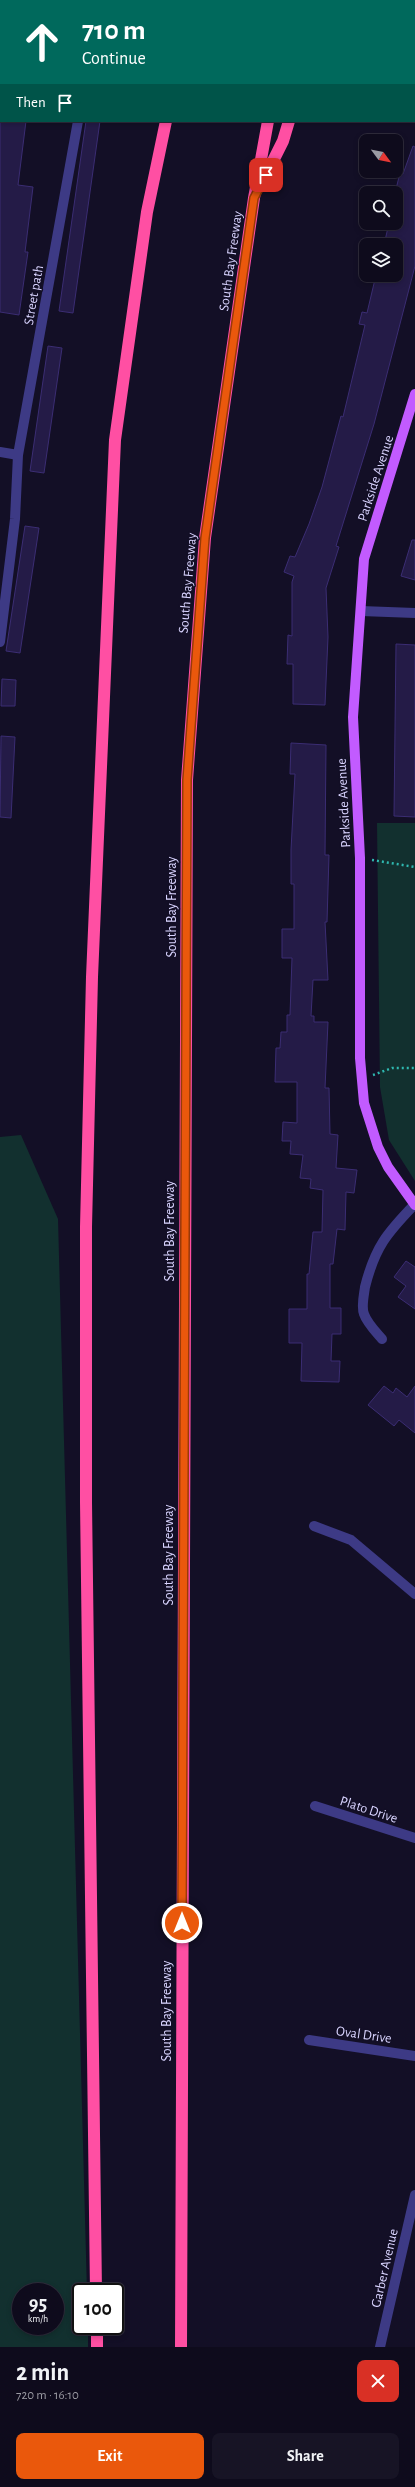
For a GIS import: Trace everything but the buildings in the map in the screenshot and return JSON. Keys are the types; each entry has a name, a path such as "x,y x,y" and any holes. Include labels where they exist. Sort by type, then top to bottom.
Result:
{"highway":[{"path":"96,2283 86,1510 86,1227 93,961 116,440 147,212 157,122"},
{"path":"147,212 166,122"},
{"name":"South Bay Freeway","path":"181,2347 187,780 205,538 254,198 268,122"},
{"path":"254,198 283,141 289,122"},
{"path":"97,2335 97,2347"}],"main road":[{"name":"Parkside Avenue","path":"415,394 412,422 364,559 353,717 360,858 361,1078 364,1103 378,1147 392,1174 415,1204"}],"street":[{"name":"Street path","path":"0,642 15,519 18,455 78,122"},
{"path":"0,452 18,455"},
{"path":"361,611 415,613"},
{"path":"382,1339 363,1314 363,1297 371,1264 377,1250 389,1231 415,1204"},
{"path":"314,1526 351,1540 415,1594"},
{"name":"Plato Drive","path":"315,1806 415,1838"},
{"name":"Oval Drive","path":"310,2040 415,2056"},
{"name":"Garber Avenue","path":"380,2347 415,2195"}],"path":[{"path":"360,858 415,868"},
{"path":"361,1078 392,1068 415,1068"}],"green space":[{"path":"377,823 415,823 415,1181 389,1140 380,1087"},
{"path":"21,1135 58,1219 87,2283 72,2283 72,2335 88,2335 88,2347 0,2347 0,1137"}],"route":[{"path":"182,1923 187,780 205,538 254,198 266,175"}]}
